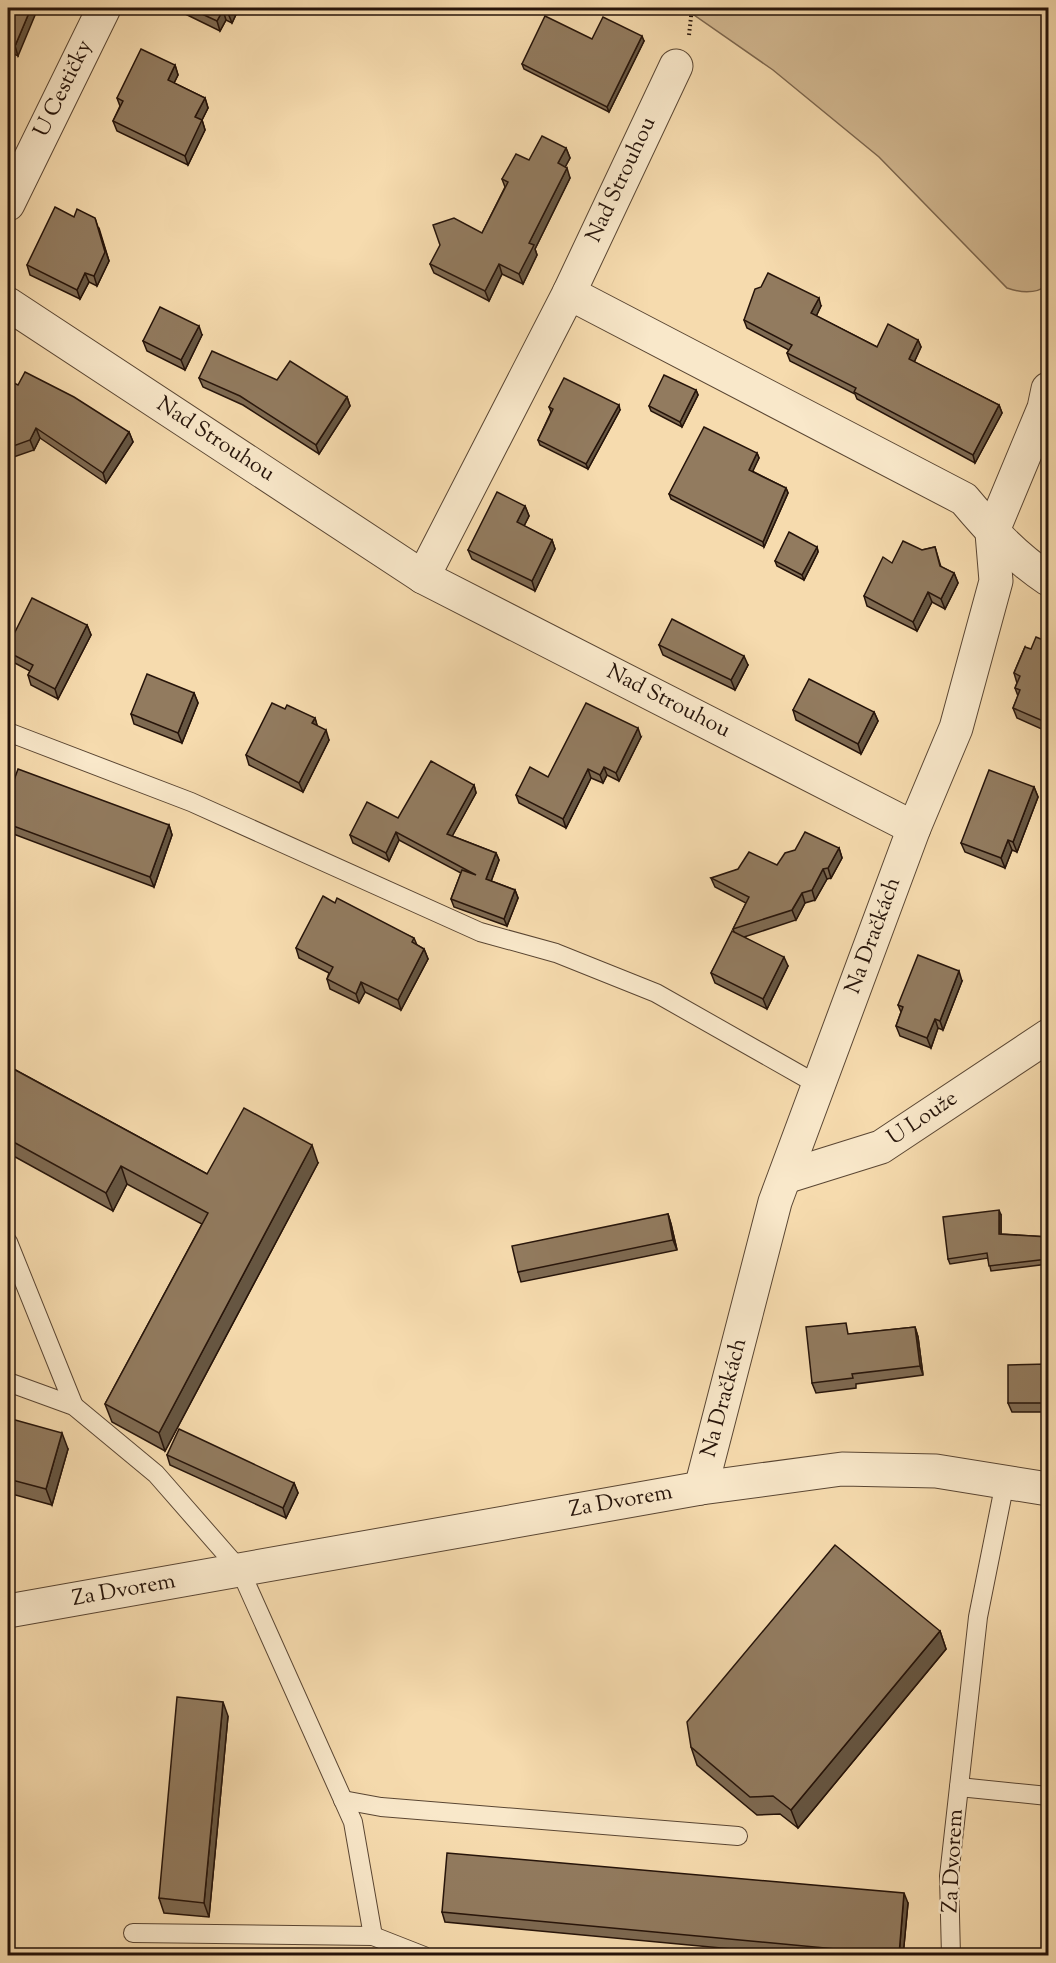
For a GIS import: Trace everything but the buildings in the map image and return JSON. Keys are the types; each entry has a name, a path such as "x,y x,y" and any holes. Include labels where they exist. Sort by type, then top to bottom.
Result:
{"street":[{"name":"U Cestičky","path":"8,204 104,8"},
{"name":"Nad Strouhou","path":"423,577 568,294 676,66"},
{"path":"568,294 964,499 992,533 1023,562 1048,579"},
{"name":"Nad Strouhou","path":"8,304 423,577 914,828"},
{"name":"Na Dračkách","path":"701,1488 775,1202 914,828 956,728 996,581 992,533 1044,408 1048,389"},
{"name":"U Louže","path":"785,1177 881,1147 1048,1036"},
{"name":"Za Dvorem","path":"8,1611 701,1488 842,1469 936,1471 1048,1489"}],"lane":[{"path":"8,732 191,802 480,932 556,953 656,993 820,1086"},
{"path":"8,1242 74,1406"},
{"path":"8,1383 74,1406 156,1474 240,1570 353,1822 373,1936"},
{"name":"Za Dvorem","path":"951,1956 949,1876 978,1617 1005,1482"},
{"path":"959,1786 1048,1796"},
{"path":"343,1800 381,1807 738,1836"},
{"path":"133,1933 373,1936 424,1956"}],"shaded area":[{"path":"684,8 1048,8 1048,285 1028,292 1007,288 879,157 773,70"}]}
